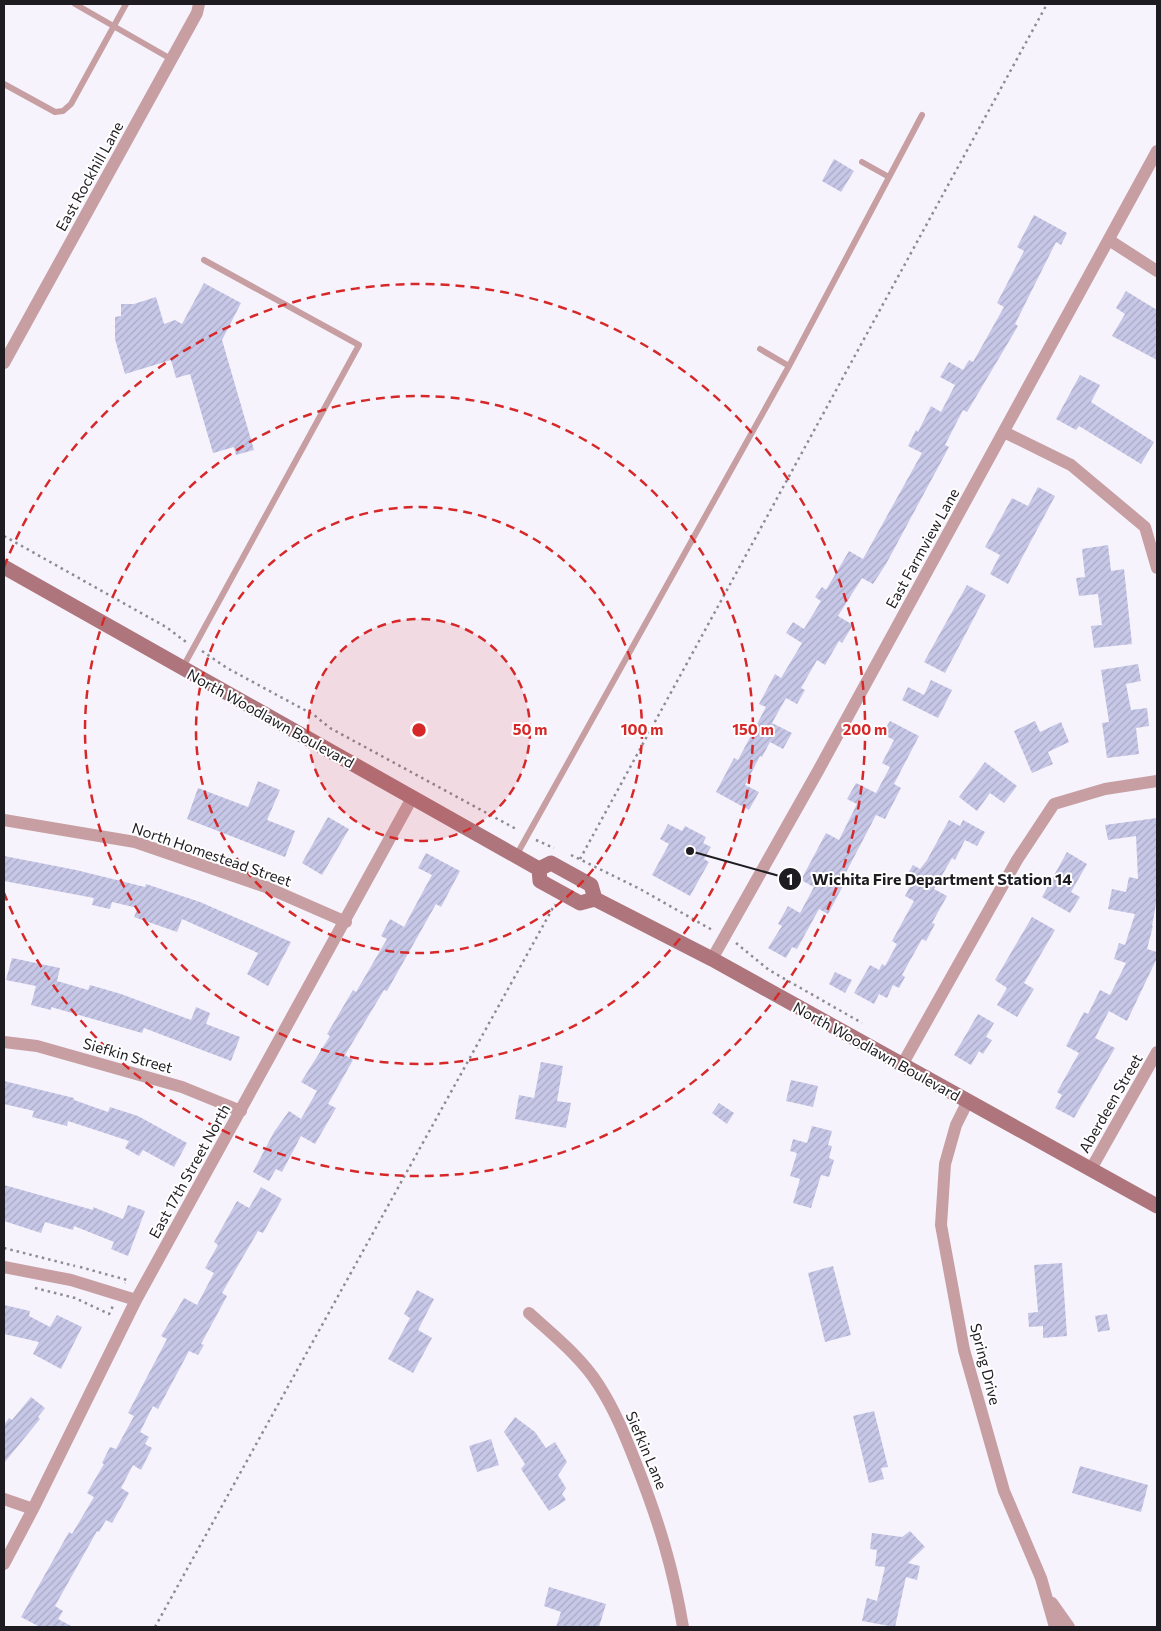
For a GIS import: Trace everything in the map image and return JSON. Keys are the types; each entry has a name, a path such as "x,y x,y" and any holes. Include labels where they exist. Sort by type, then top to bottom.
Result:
{"main road":[{"name":"North Woodlawn Boulevard","path":"4,568 539,869 540,881 547,885 580,903 595,900 712,959 1157,1206"},
{"path":"539,869 551,863 590,884 595,900"}],"street":[{"name":"East Rockhill Lane","path":"4,363 11,344 172,59 199,4"},
{"name":"East Farmview Lane","path":"712,959 1004,432 1157,151"},
{"path":"1109,240 1157,270"},
{"path":"1004,432 1071,465 1145,527 1157,568"},
{"path":"902,1064 1017,860 1054,804 1105,789 1157,781"},
{"name":"East 17th Street North","path":"4,1564 136,1300 346,922 412,798"},
{"name":"North Homestead Street","path":"4,820 134,842 266,887 346,922"},
{"name":"Siefkin Street","path":"4,1042 37,1046 182,1087 241,1111"},
{"name":"Aberdeen Street","path":"1091,1169 1157,1052"},
{"name":"Spring Drive","path":"968,1102 956,1125 945,1164 941,1225 964,1350 1001,1482 1041,1578 1055,1627"},
{"path":"4,1267 71,1280 136,1300"},
{"name":"Siefkin Lane","path":"529,1313 570,1350 597,1383 621,1424 660,1522 676,1584 683,1627"},
{"path":"4,1498 33,1509"},
{"path":"1041,1578 1053,1605 1069,1627"}],"lane":[{"path":"75,4 172,59"},
{"path":"4,84 55,112 63,111 71,104 126,4"},
{"path":"516,856 789,366 922,115"},
{"path":"862,162 889,177"},
{"path":"182,668 359,345 204,260"},
{"path":"760,349 789,366"}],"path":[{"path":"580,859 1047,4"},
{"path":"4,536 166,627 227,668 314,715 330,728 528,835 558,849"},
{"path":"565,853 640,889 737,943 769,970 868,1027"},
{"path":"156,1627 556,902"},
{"path":"31,1287 76,1298 109,1314"}],"building":[{"path":"834,159 854,171 841,192 822,181"},
{"path":"1034,215 1067,233 1061,245 1056,242 1015,324 1018,326 967,412 963,410 945,445 949,447 886,564 873,584 862,578 838,616 853,625 842,643 839,641 825,665 817,660 801,688 805,690 797,704 786,698 772,723 792,733 783,749 770,742 762,757 760,756 745,785 759,792 749,810 716,792 734,758 738,760 766,707 759,704 775,674 781,678 802,643 786,633 793,622 804,629 821,601 815,597 822,587 826,590 849,551 863,559 922,453 908,446 916,430 918,432 931,406 941,412 955,385 940,377 949,362 963,370 969,360 973,362 1004,307 997,303 1024,251 1017,247"},
{"path":"204,283 241,303 222,340 254,450 236,455 234,447 213,453 190,374 176,378 171,360 125,374 115,339 115,317 121,316 121,304 134,304 156,297 164,324 175,320 182,324"},
{"path":"1126,291 1157,310 1157,360 1112,336 1125,314 1116,308"},
{"path":"1080,375 1100,385 1091,402 1154,442 1141,464 1079,426 1076,430 1056,419"},
{"path":"1038,487 1055,496 1008,584 990,574 1000,555 985,547 1012,498 1028,506"},
{"path":"1108,545 1111,571 1124,569 1132,644 1094,648 1091,626 1102,625 1098,594 1079,596 1076,578 1085,577 1082,549"},
{"path":"967,585 986,595 945,673 924,662"},
{"path":"1138,664 1141,681 1126,684 1131,710 1147,708 1149,726 1136,728 1139,754 1107,758 1102,723 1109,722 1101,670"},
{"path":"931,680 952,690 938,718 902,700 908,687 924,695"},
{"path":"890,721 919,736 894,784 901,788 885,819 876,815 842,880 845,882 828,914 819,909 797,949 792,947 786,958 768,948 782,926 778,924 788,906 800,913 814,887 801,880 826,833 839,840 857,804 847,799 856,783 876,793 890,767 882,763 894,740 882,734"},
{"path":"1035,721 1040,732 1061,722 1069,742 1048,752 1053,764 1032,773 1014,731"},
{"path":"985,762 1017,786 1004,803 990,793 977,811 959,797"},
{"path":"258,781 280,790 267,820 295,831 285,857 187,819 198,788 248,807"},
{"path":"328,817 349,829 322,875 302,863"},
{"path":"1157,818 1157,898 1147,949 1157,952 1157,958 1127,1021 1109,1011 1095,1038 1115,1048 1074,1118 1055,1108 1062,1095 1057,1092 1079,1053 1066,1046 1084,1012 1088,1014 1100,990 1110,995 1126,963 1114,959 1119,943 1125,945 1135,914 1108,909 1112,889 1126,892 1129,877 1138,879 1136,836 1108,840 1105,825"},
{"path":"949,820 960,826 963,820 985,832 977,846 965,840 955,860 952,858 934,889 947,896 932,923 935,924 926,941 922,939 902,975 905,977 899,988 893,985 887,998 879,994 874,1004 854,993 870,965 879,970 882,964 885,966 897,944 892,941 914,901 905,896 913,881 906,877 913,865 920,869 927,860"},
{"path":"668,824 682,831 685,826 706,837 703,843 711,847 704,859 709,862 690,896 652,875 669,844 660,839"},
{"path":"1067,852 1087,864 1071,892 1080,897 1070,913 1042,897"},
{"path":"426,853 460,871 441,907 436,904 387,991 384,990 345,1055 353,1060 328,1104 336,1108 315,1144 301,1136 282,1172 276,1169 269,1181 253,1172 274,1132 289,1111 301,1119 317,1091 301,1082 330,1036 327,1034 353,990 356,992 387,939 381,936 390,919 404,927 432,875 418,868"},
{"path":"4,856 76,870 145,887 146,884 200,902 291,942 268,986 247,974 258,953 182,919 177,932 134,917 138,908 112,902 110,909 92,905 94,898 4,881"},
{"path":"1032,917 1055,930 1024,983 1034,989 1017,1017 997,1005 1007,988 995,980"},
{"path":"12,958 60,968 57,981 88,990 90,985 121,994 191,1020 196,1007 210,1013 206,1024 240,1037 231,1061 144,1028 142,1033 51,1007 51,1010 31,1005 36,986 6,980"},
{"path":"835,972 852,980 845,993 829,984"},
{"path":"978,1014 994,1023 986,1037 992,1040 983,1054 979,1051 971,1065 954,1055"},
{"path":"541,1062 563,1066 557,1101 571,1103 566,1128 515,1119 519,1095 534,1098"},
{"path":"791,1080 818,1086 813,1107 786,1101"},
{"path":"4,1081 74,1098 74,1100 108,1112 110,1107 138,1116 187,1143 174,1167 143,1150 139,1156 125,1148 129,1141 68,1121 67,1126 32,1117 34,1111 4,1104"},
{"path":"719,1103 734,1113 727,1124 712,1113"},
{"path":"812,1126 832,1131 828,1145 832,1146 829,1158 834,1160 829,1177 821,1175 811,1208 793,1203 800,1179 790,1176 797,1153 790,1151 793,1139 807,1143"},
{"path":"4,1185 93,1210 93,1207 123,1219 128,1205 145,1211 128,1256 111,1249 114,1242 74,1226 73,1230 45,1222 41,1233 4,1221"},
{"path":"261,1187 282,1199 263,1233 258,1231 222,1293 227,1296 201,1344 204,1345 198,1355 189,1351 158,1409 153,1406 140,1432 149,1437 145,1444 152,1448 141,1470 133,1465 121,1488 129,1493 112,1523 106,1520 99,1532 97,1531 55,1606 63,1611 58,1619 73,1627 40,1627 21,1617 69,1532 72,1534 94,1497 87,1493 104,1464 102,1463 110,1447 116,1449 134,1416 128,1413 167,1339 161,1336 184,1298 197,1305 214,1273 205,1268 218,1245 214,1242 237,1201 249,1208"},
{"path":"1062,1263 1067,1336 1043,1338 1043,1326 1029,1327 1028,1313 1038,1312 1034,1265"},
{"path":"833,1266 851,1335 825,1342 808,1273"},
{"path":"417,1290 434,1299 418,1330 432,1338 413,1373 388,1359 410,1318 404,1314"},
{"path":"4,1305 30,1311 29,1316 50,1327 57,1315 82,1327 61,1369 33,1354 39,1342 4,1334"},
{"path":"1107,1314 1110,1330 1098,1332 1095,1316"},
{"path":"31,1397 45,1408 38,1417 40,1419 4,1463 4,1425 9,1418 12,1420"},
{"path":"874,1411 888,1467 881,1468 884,1479 869,1483 853,1416"},
{"path":"515,1417 535,1432 546,1448 555,1442 567,1462 558,1475 566,1488 562,1494 566,1500 549,1511 521,1469 525,1464 504,1432"},
{"path":"491,1439 499,1465 477,1472 469,1446"},
{"path":"1080,1466 1148,1485 1141,1512 1072,1493"},
{"path":"910,1531 925,1547 908,1563 920,1566 917,1580 906,1577 895,1627 862,1621 867,1598 877,1601 885,1567 875,1566 877,1550 870,1549 872,1533 902,1537"},
{"path":"549,1587 606,1604 599,1627 556,1627 561,1612 544,1606"}],"place":[{"name":"Wichita Fire Department Station 14","path":"690,851"}]}
